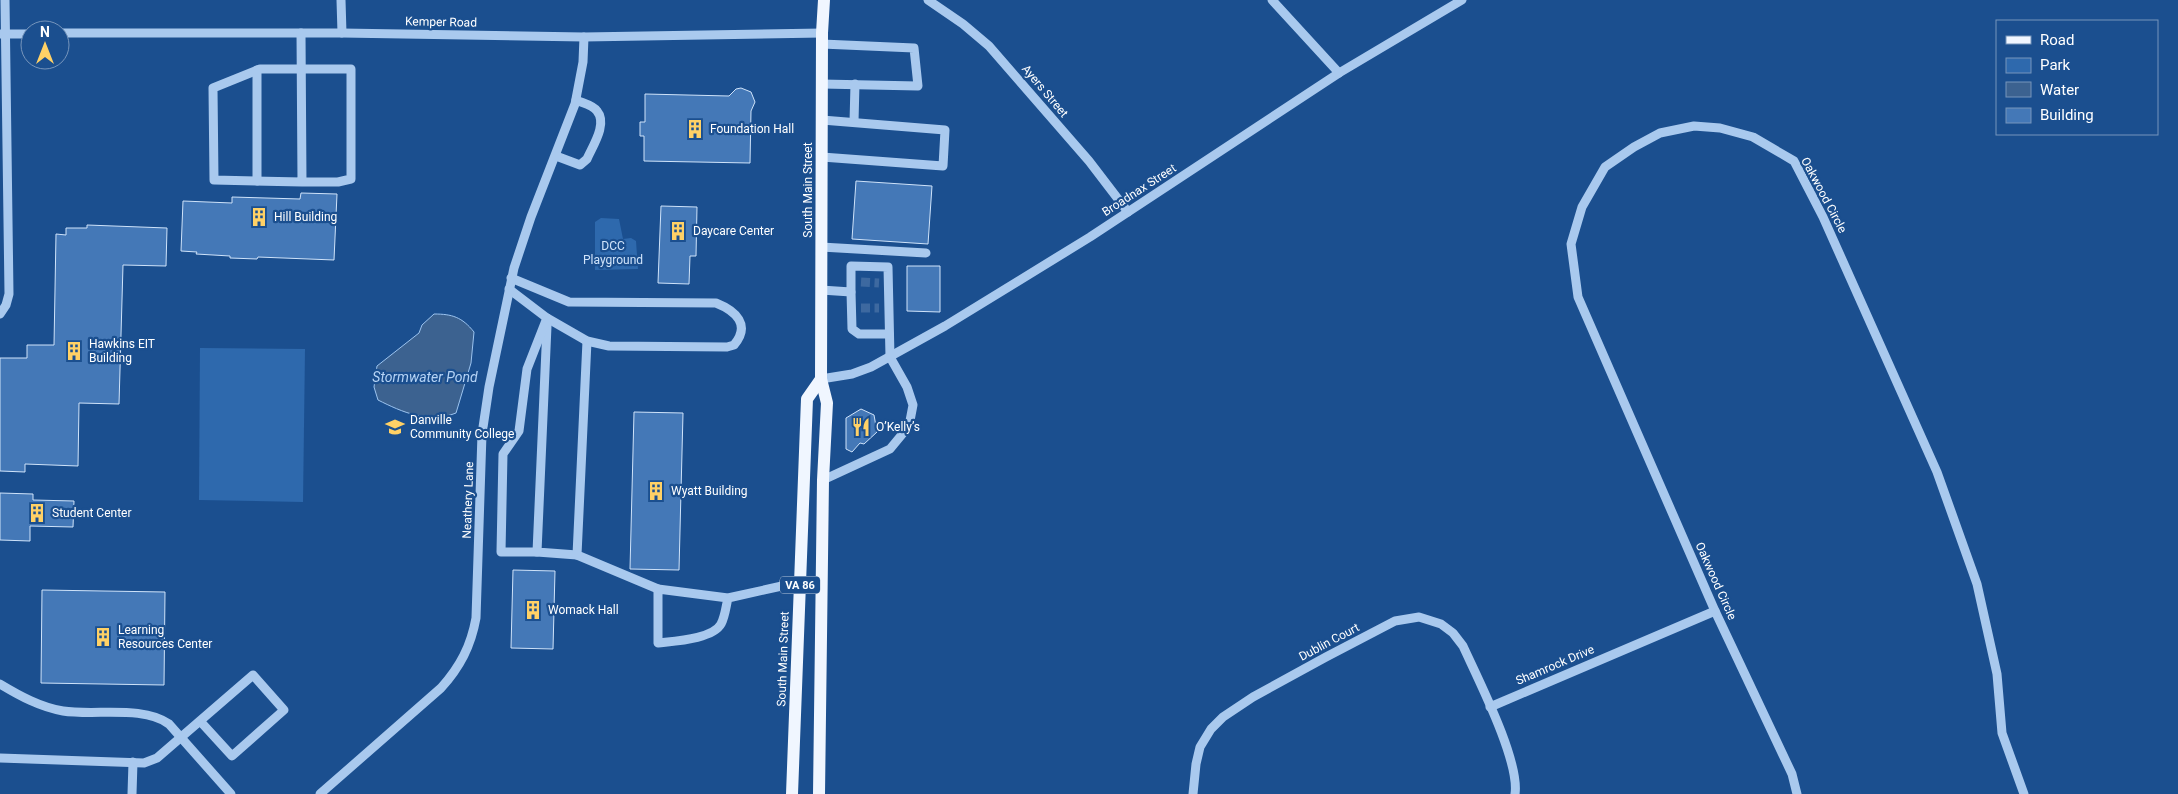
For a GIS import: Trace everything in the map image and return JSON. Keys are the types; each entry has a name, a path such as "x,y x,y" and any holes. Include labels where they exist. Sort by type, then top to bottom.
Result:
{"main road":[{"name":"South Main Street","path":"819,794 823,480 826,404 820,379 822,38 824,0"},
{"name":"South Main Street","path":"792,794 807,399 820,379"}],"street":[{"path":"0,314 6,305 9,294 4,34 6,0"},
{"path":"340,0 342,33"},
{"name":"Ayers Street","path":"928,0 963,24 989,46 1089,161 1128,212"},
{"path":"1272,0 1339,73"},
{"name":"Broadnax Street","path":"820,379 852,374 890,357 987,301 1128,212 1339,73 1462,0"},
{"path":"301,33 302,182"},
{"name":"Kemper Road","path":"70,34 342,33 822,38 914,48 918,86 855,84"},
{"path":"4,34 20,34"},
{"name":"Neathery Lane","path":"320,794 442,688 455,672 468,648 476,618 482,434 489,387 511,278 531,217 576,100 583,62 584,37"},
{"path":"301,69 350,69 350,178 338,182 214,180 213,88 257,70 301,69"},
{"path":"257,70 258,181"},
{"path":"822,84 855,84 854,122"},
{"path":"556,156 580,165 587,159 601,126 601,120 595,109 576,100"},
{"path":"822,120 945,130 943,166 822,157"},
{"name":"Oakwood Circle","path":"1797,794 1792,774 1715,611 1578,297 1571,244 1582,207 1605,167 1634,147 1660,133 1694,126 1720,128 1753,137 1794,161 1824,217 1937,472 1977,584 1997,674 2002,733 2024,794"},
{"path":"821,247 926,253"},
{"path":"823,480 890,449 909,426 913,404 907,387 890,357 889,308 884,283 888,267 852,266 856,308 852,329 859,334 889,334"},
{"path":"509,289 548,318 587,341 608,346 727,347 734,345 742,332 741,323 737,315 729,308 716,303 568,302 511,278"},
{"path":"821,290 855,286"},
{"path":"879,308 889,308"},
{"path":"548,318 527,369 519,431 502,454 501,552 577,555 658,590 728,598 800,582"},
{"path":"536,552 548,318"},
{"path":"577,555 587,341"},
{"path":"658,590 658,643 700,636 715,631 721,625 728,598"},
{"name":"Shamrock Drive","path":"1490,707 1715,611"},
{"name":"Dublin Court","path":"1193,794 1200,747 1211,729 1223,717 1253,697 1403,618 1420,617 1433,620 1454,634 1463,646 1490,707"},
{"path":"0,758 144,763 157,758 253,675 284,710 232,756 200,721"},
{"path":"0,684 45,707 65,711 147,715 161,718 181,737 231,794"},
{"path":"1490,707 1515,774 1515,794"},
{"path":"132,794 133,762"}],"green space":[{"name":"DCC Playground","path":"601,218 619,219 623,239 631,238 636,241 638,269 595,270 595,222"},
{"path":"200,348 305,349 303,502 199,500"}],"water":[{"name":"Stormwater Pond","path":"434,314 456,317 474,332 471,363 456,413 446,416 426,417 397,409 378,400 374,387 377,366 419,333 422,325"}],"building":[{"name":"Foundation Hall","path":"741,88 751,92 755,102 751,111 750,163 644,161 644,136 640,136 640,122 645,122 645,94 729,96 736,89"},
{"path":"856,181 932,186 928,244 852,239"},
{"name":"Hill Building","path":"301,193 337,194 334,260 258,257 257,259 230,258 230,256 181,251 183,201 232,203 232,197 300,199"},
{"name":"Daycare Center","path":"661,206 697,207 696,256 690,256 689,284 658,283"},
{"name":"Hawkins EIT Building","path":"87,225 167,228 166,266 123,265 119,404 79,403 78,466 25,464 25,472 0,471 0,358 27,358 27,345 54,345 56,234 66,235 66,228 87,228"},
{"path":"907,266 940,266 940,312 907,311"},
{"path":"861,409 874,415 877,432 864,444 860,443 852,452 846,449 846,418"},
{"name":"Wyatt Building","path":"634,412 683,413 679,570 630,569"},
{"name":"Student Center","path":"0,493 33,494 33,500 74,501 73,527 30,526 30,541 0,540"},
{"name":"Womack Hall","path":"513,570 555,571 553,649 511,648"},
{"name":"Learning Resources Center","path":"42,590 165,592 164,685 41,683"}],"tunnel":[{"path":"861,282 879,283"},
{"path":"861,308 879,308"}],"place":[{"name":"Foundation Hall","path":"695,129"},
{"name":"Hill Building","path":"259,217"},
{"name":"Daycare Center","path":"678,231"},
{"name":"Hawkins EIT Building","path":"74,351"},
{"name":"Danville Community College","path":"395,427"},
{"name":"O’Kelly’s","path":"861,427"},
{"name":"Wyatt Building","path":"656,491"},
{"name":"Student Center","path":"37,513"},
{"name":"Womack Hall","path":"533,610"},
{"name":"Learning Resources Center","path":"103,637"}]}
